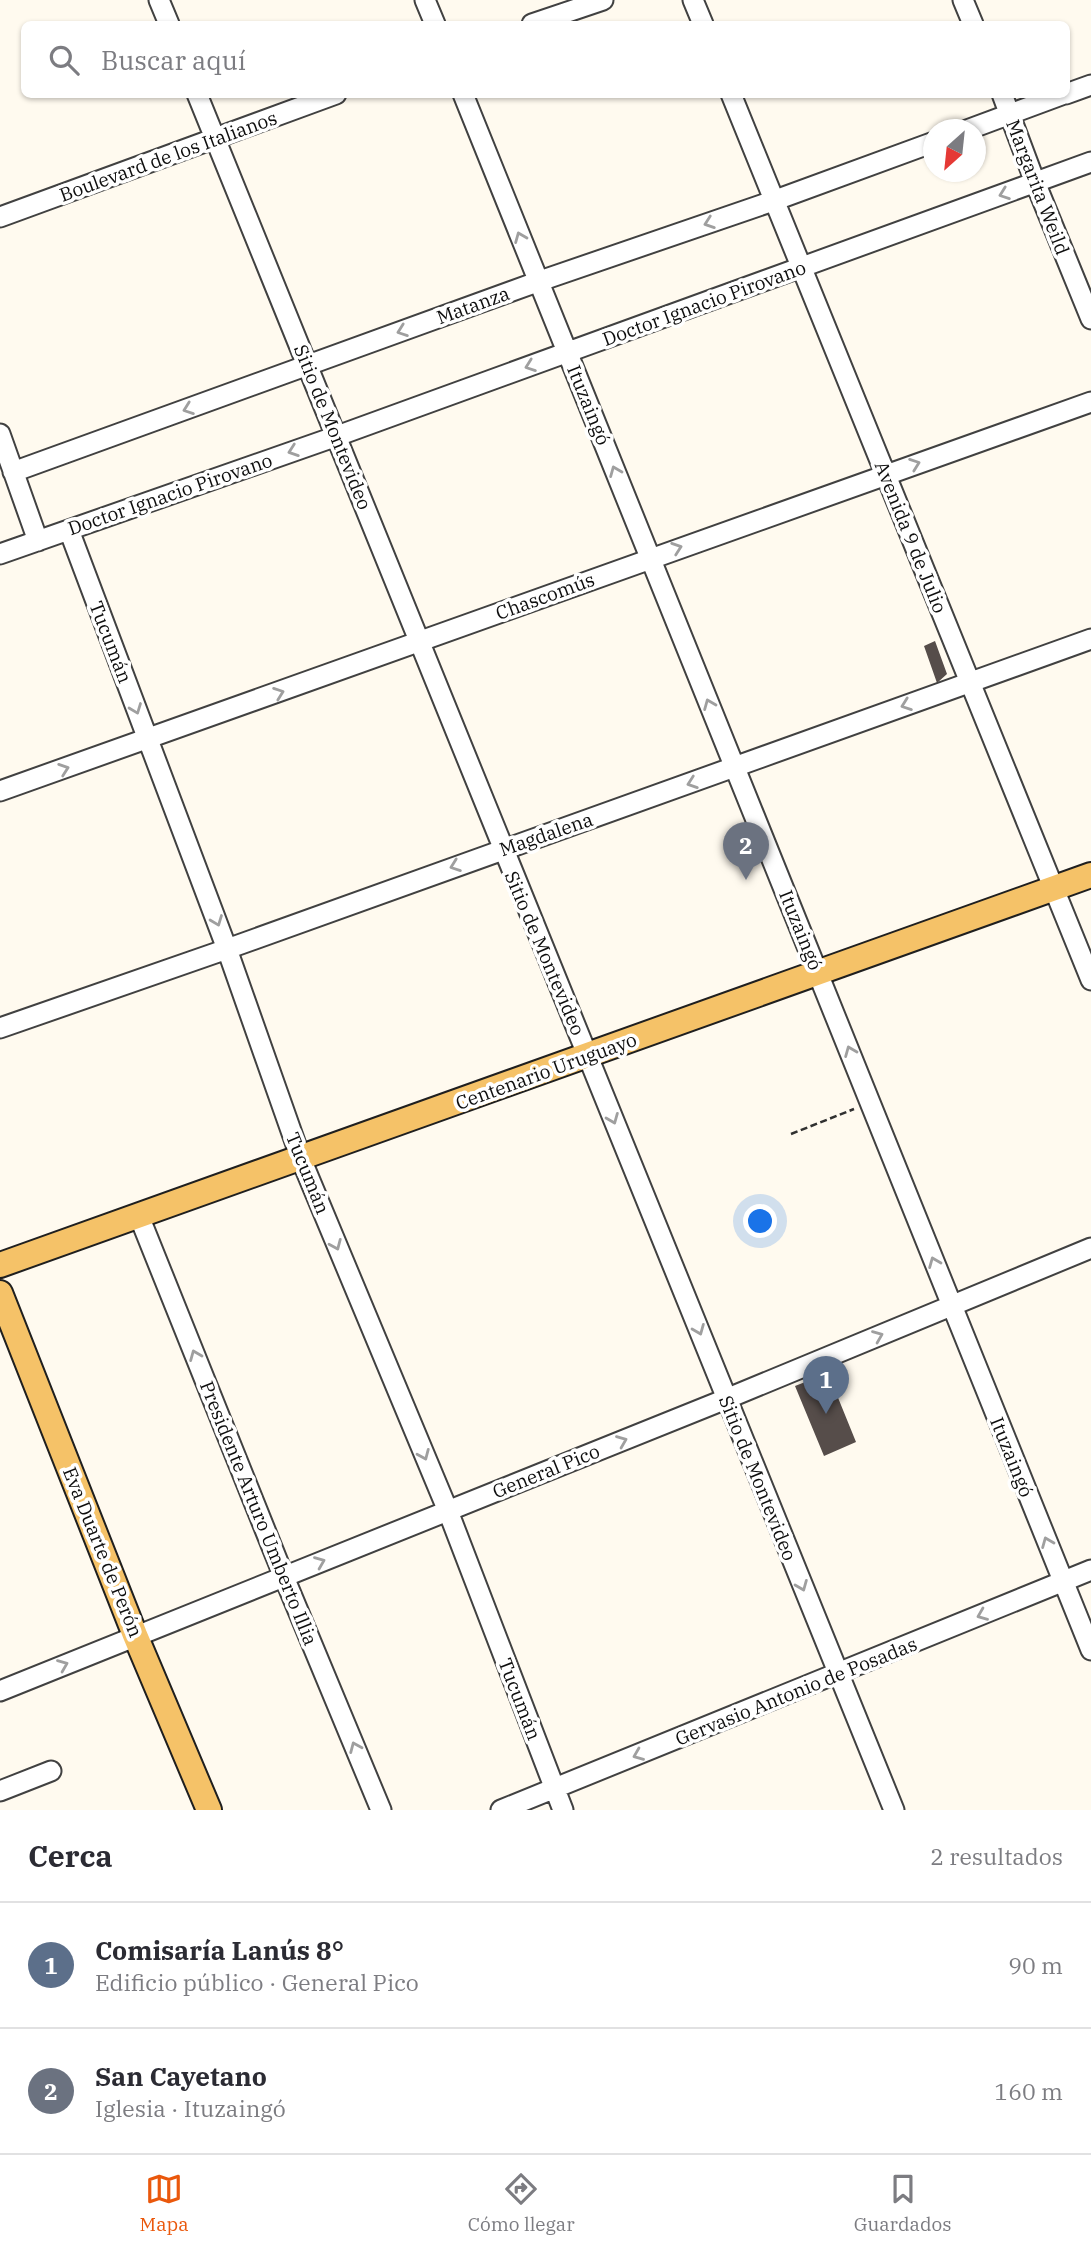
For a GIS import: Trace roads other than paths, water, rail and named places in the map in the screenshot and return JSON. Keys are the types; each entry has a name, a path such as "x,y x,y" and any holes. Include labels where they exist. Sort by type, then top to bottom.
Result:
{"main road":[{"name":"Centenario Uruguayo","path":"0,1265 1091,875"},
{"name":"Eva Duarte de Perón","path":"0,1293 135,1635 209,1810"}],"street":[{"path":"159,0 168,21"},
{"path":"425,0 434,21"},
{"path":"541,21 603,0"},
{"path":"693,0 702,21"},
{"path":"963,0 972,21"},
{"path":"1070,92 1091,85"},
{"name":"Sitio de Montevideo","path":"199,98 894,1810"},
{"name":"Boulevard de los Italianos","path":"0,217 326,98"},
{"name":"Ituzaingó","path":"465,98 1091,1650"},
{"name":"Avenida 9 de Julio","path":"733,98 1091,980"},
{"name":"Margarita Weild","path":"1004,98 1091,319"},
{"path":"986,123 1054,98"},
{"name":"Matanza","path":"13,472 923,146"},
{"name":"Doctor Ignacio Pirovano","path":"0,554 337,436 1091,162"},
{"name":"Chascomús","path":"0,791 1091,402"},
{"path":"1,440 38,541"},
{"name":"Tucumán","path":"69,530 227,949 300,1159 448,1511 563,1810"},
{"name":"Magdalena","path":"0,1028 1091,639"},
{"name":"Presidente Arturo Umberto Illia","path":"139,1216 381,1810"},
{"name":"General Pico","path":"0,1691 726,1399 1091,1248"},
{"name":"Gervasio Antonio de Posadas","path":"501,1810 1091,1570"},
{"path":"0,1791 51,1771"}],"place":[{"name":"San Cayetano","path":"746,880"},
{"name":"Comisaría Lanús 8°","path":"826,1414"}]}
